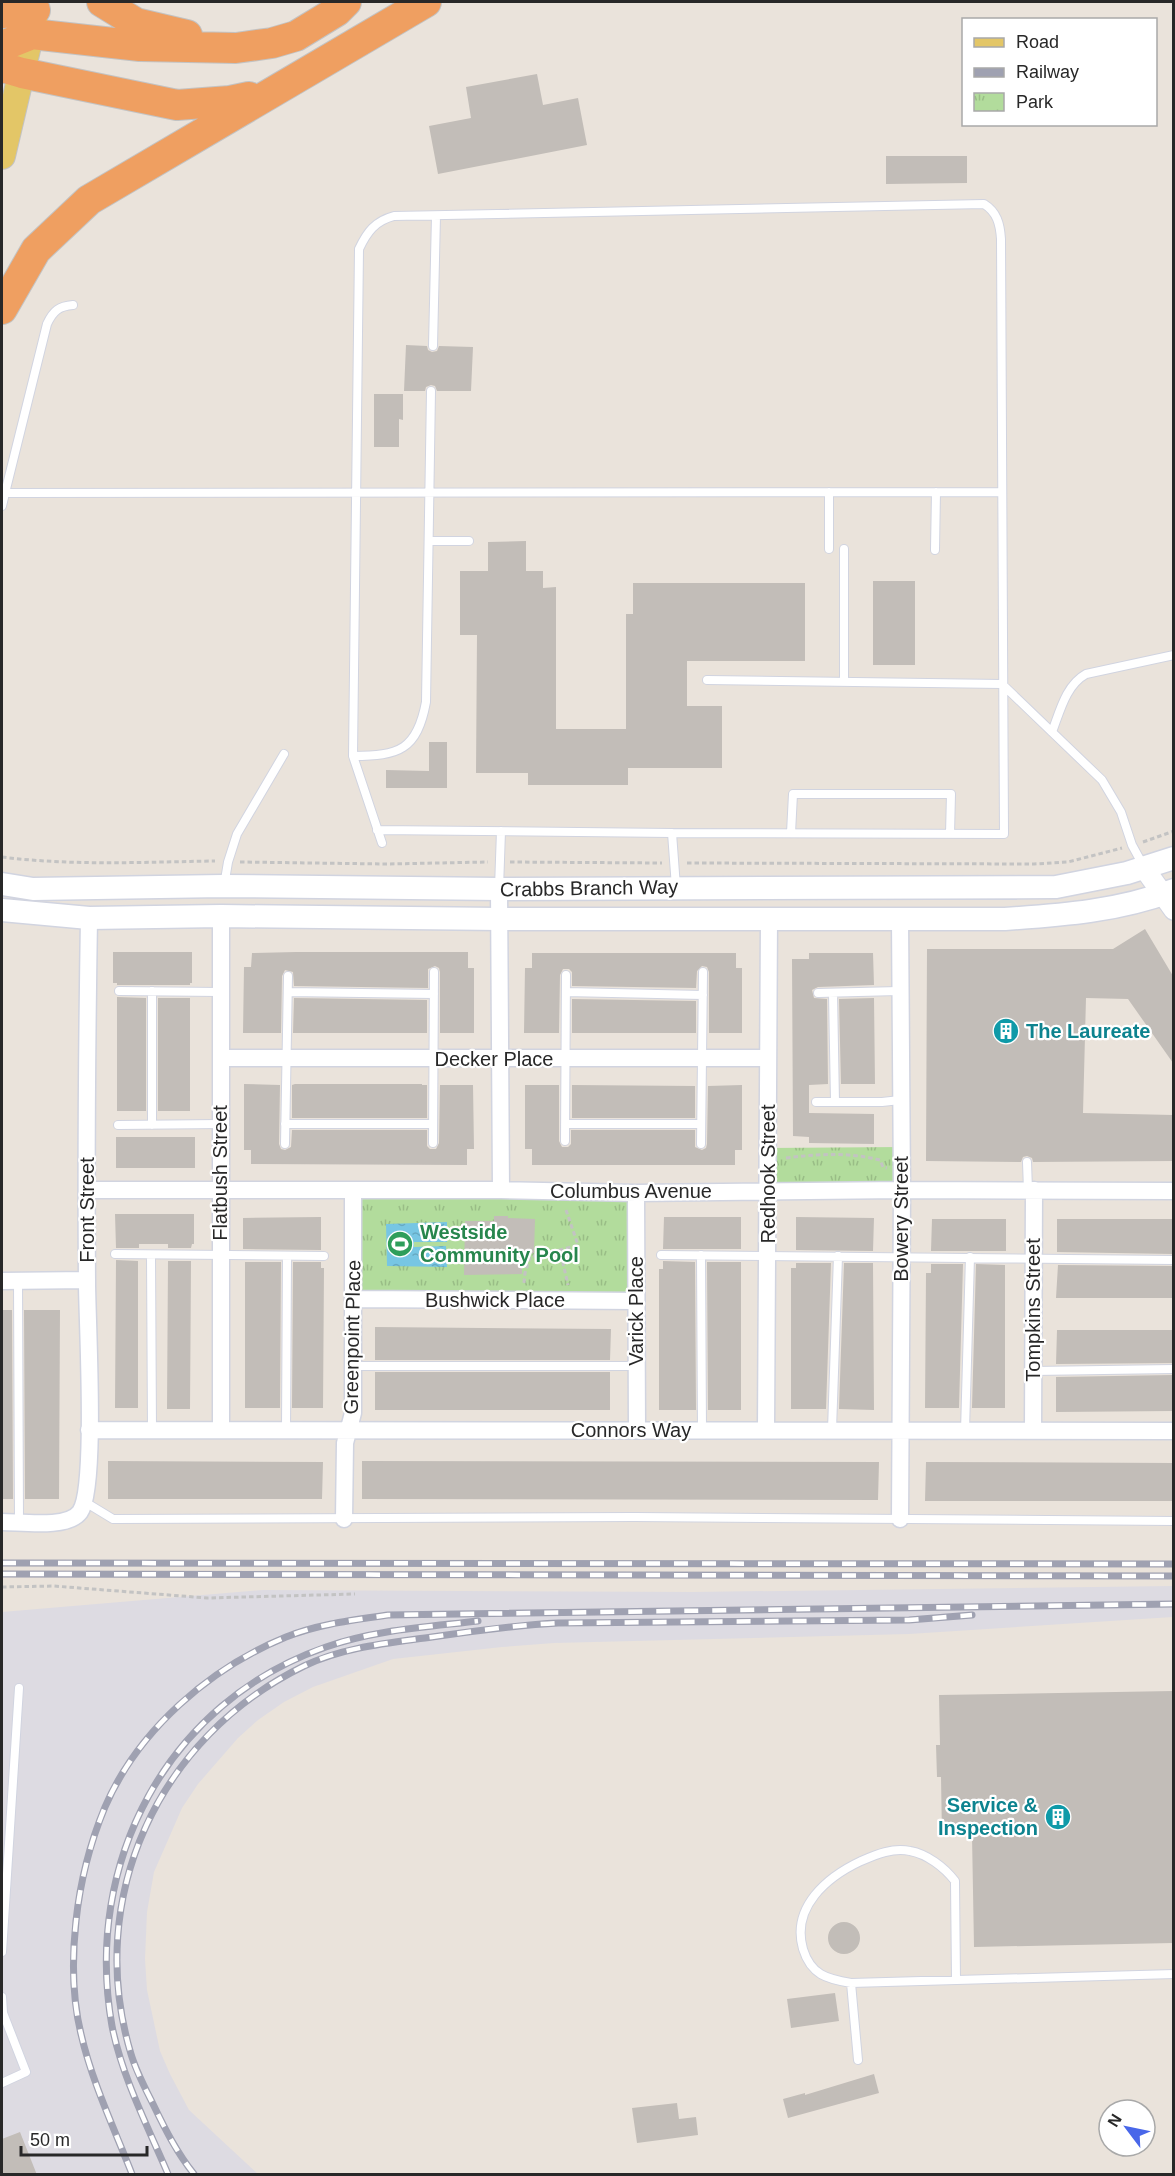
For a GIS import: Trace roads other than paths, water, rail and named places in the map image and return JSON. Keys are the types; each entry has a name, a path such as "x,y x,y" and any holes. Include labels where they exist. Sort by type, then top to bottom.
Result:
{"highway":[{"path":"102,2 136,23 236,48"},
{"path":"2,13 34,15 140,46 236,48 272,43 296,36 337,12 346,2"},
{"path":"2,309 5,300 36,250 89,200 426,2"},
{"path":"2,46 34,15"},
{"path":"12,70 177,105 230,102 275,90"}],"main road":[{"path":"2,156 12,70 34,15"},
{"name":"Crabbs Branch Way","path":"2,884 33,889 224,886 499,889 1056,887 1101,879 1173,858"},
{"name":"Crabbs Branch Way","path":"2,910 89,918 220,916 1005,919 1084,913 1170,898"}],"street":[{"path":"1144,868 1170,898"},
{"path":"499,889 501,1190"},
{"name":"Flatbush Street","path":"220,916 221,1430"},
{"name":"Front Street","path":"85,1502 89,1430 87,1280 89,918"},
{"name":"Redhook Street","path":"766,1430 769,918"},
{"name":"Bowery Street","path":"900,919 902,1190 900,1519"},
{"name":"Decker Place","path":"221,1058 768,1058"},
{"name":"Columbus Avenue","path":"88,1190 1173,1191"},
{"name":"Greenpoint Place","path":"344,1519 345,1443 353,1413 353,1190"},
{"name":"Tompkins Street","path":"1031,1190 1033,1431"},
{"name":"Varick Place","path":"636,1192 637,1430"},
{"path":"10,1281 87,1280"},
{"name":"Bushwick Place","path":"354,1299 636,1301"},
{"name":"Connors Way","path":"89,1430 1173,1431"},
{"path":"2,1522 61,1522 73,1519 85,1502"}],"lane":[{"path":"377,830 1004,834 1001,239 999,222 995,213 984,204 394,216 383,219 373,226 359,249 353,756 377,830 382,843"},
{"path":"433,346 436,216"},
{"path":"2,506 46,324 61,306 73,305"},
{"path":"353,756 387,754 401,748 414,738 423,720 426,702 431,391"},
{"path":"829,492 829,549"},
{"path":"935,550 936,492"},
{"path":"5,493 1002,492"},
{"path":"429,541 469,541"},
{"path":"844,549 844,682"},
{"path":"1052,732 1067,695 1079,678 1086,674 1173,655"},
{"path":"707,680 1002,684 1102,780 1121,812 1132,845 1144,868"},
{"path":"224,886 228,862 237,834 284,754"},
{"path":"791,832 793,794 951,794 950,834"},
{"path":"499,889 501,831"},
{"path":"672,833 676,887"},
{"path":"433,1143 434,972"},
{"path":"701,1144 703,972"},
{"path":"565,1141 566,975"},
{"path":"285,1144 288,976"},
{"path":"119,991 220,992"},
{"path":"818,993 899,991"},
{"path":"152,992 152,1125"},
{"path":"288,992 434,994"},
{"path":"566,992 703,995"},
{"path":"833,993 835,1102"},
{"path":"816,1102 900,1100"},
{"path":"118,1125 220,1124"},
{"path":"285,1124 433,1124"},
{"path":"565,1124 701,1124"},
{"path":"1027,1162 1031,1190"},
{"path":"115,1254 324,1256"},
{"path":"152,1255 152,1430"},
{"path":"661,1255 1173,1260"},
{"path":"286,1430 287,1256"},
{"path":"701,1256 702,1430"},
{"path":"832,1430 838,1256"},
{"path":"965,1431 970,1257"},
{"path":"10,1281 19,1522"},
{"path":"354,1366 636,1366"},
{"path":"1033,1371 1173,1370"},
{"path":"85,1502 113,1519 634,1517 1173,1521"},
{"path":"2,1952 19,1688"},
{"path":"956,1980 955,1881 939,1865 909,1850 875,1855 833,1875 815,1894 802,1920 801,1940 809,1965 821,1975 851,1983 1173,1974"},
{"path":"851,1983 858,2060"},
{"path":"2,1997 3,2013 26,2072 2,2083"}],"water":[{"name":"Westside Community Pool","path":"447,1222 447,1242 414,1242 414,1247 446,1246 447,1267 387,1266 386,1224"}],"railway":[{"path":"2,1563 1174,1564"},
{"path":"2,1574 1174,1576"},
{"path":"132,2174 91,2070 76,2006 73,1963 78,1907 86,1863 105,1807 119,1779 137,1752 179,1705 204,1684 258,1650 311,1629 388,1615 1174,1604"},
{"path":"194,2174 167,2132 131,2054 119,1995 118,1938 127,1881 145,1828 173,1779 209,1735 253,1697 304,1666 334,1654 383,1644 495,1628 558,1623 909,1620 972,1615"},
{"path":"168,2174 136,2101 116,2045 106,1965 111,1906 125,1849 149,1796 181,1748 221,1706 270,1672 344,1641 401,1630 478,1621"}],"place":[{"name":"The Laureate","path":"1006,1031"},
{"name":"Westside Community Pool","path":"400,1244"},
{"name":"Service & Inspection","path":"1058,1817"}]}
